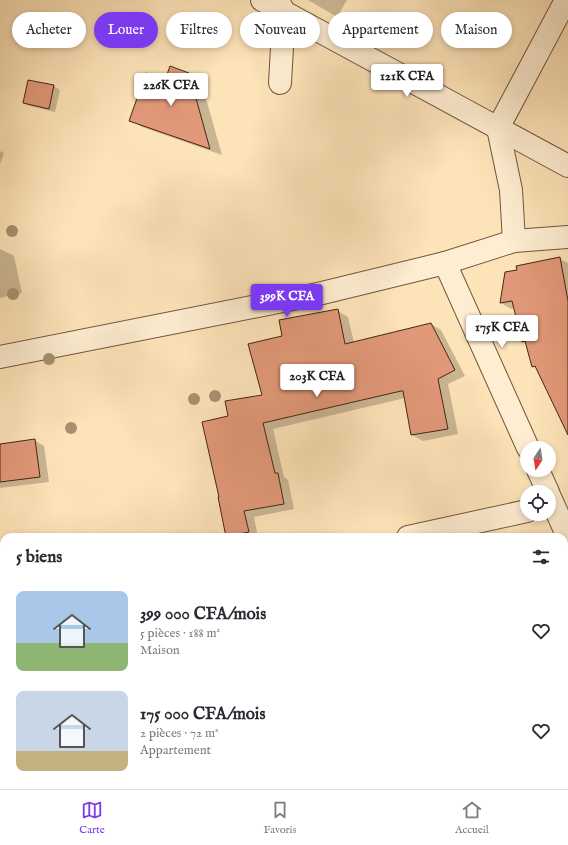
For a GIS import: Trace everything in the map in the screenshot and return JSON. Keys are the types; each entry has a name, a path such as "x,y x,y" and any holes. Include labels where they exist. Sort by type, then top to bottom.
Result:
{"street":[{"path":"262,0 281,6 568,166"},
{"path":"514,241 511,190 498,128 566,0"},
{"path":"280,83 281,6"},
{"path":"0,357 318,294 445,263 514,241 568,237"},
{"path":"445,263 525,441"},
{"path":"556,505 566,533"},
{"path":"426,533 520,513"}],"building":[{"path":"170,66 189,73 210,149 129,121 146,73 165,80"},
{"path":"28,80 54,85 49,109 23,103"},
{"path":"560,257 568,301 568,435 535,366 532,367 525,341 522,342 512,301 500,303 505,272 517,270 516,266"},
{"path":"338,309 345,344 431,323 455,370 438,379 448,429 411,435 403,391 263,423 275,473 278,473 284,504 244,511 249,532 225,533 219,497 202,422 228,416 225,401 262,395 248,344 282,336 279,320"},
{"path":"35,439 40,477 0,482 0,444"}]}
